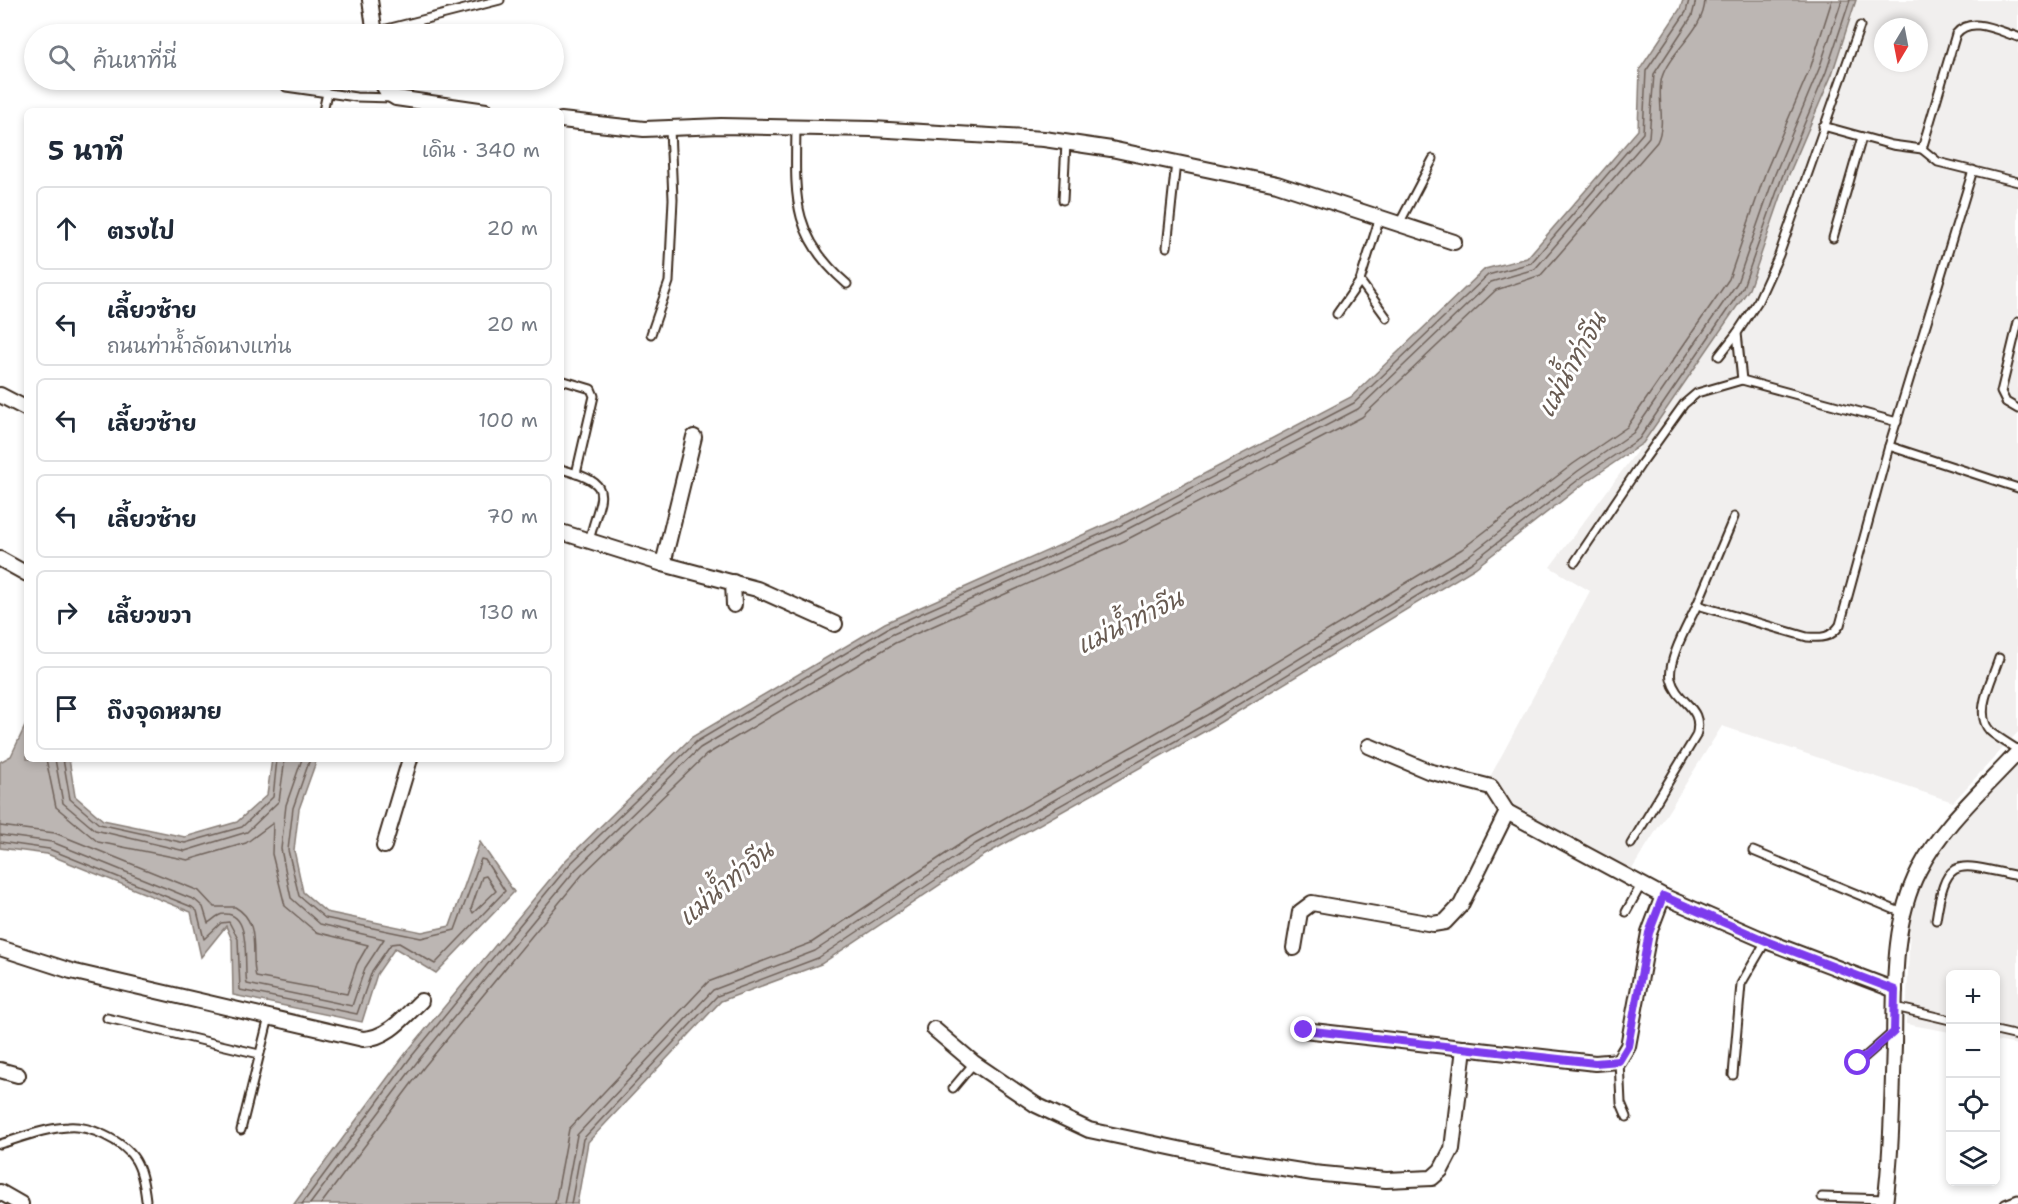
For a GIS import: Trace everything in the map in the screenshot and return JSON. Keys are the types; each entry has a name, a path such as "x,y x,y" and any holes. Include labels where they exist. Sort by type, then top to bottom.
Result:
{"street":[{"path":"370,0 374,24"},
{"path":"386,90 396,98 465,108"},
{"path":"564,120 634,128 670,129 721,126 883,130 1066,142 1176,162 1277,184 1454,243"},
{"path":"0,395 24,408"},
{"path":"663,564 694,437"},
{"path":"564,533 663,564 734,582 783,599 835,624"},
{"path":"0,559 24,572"},
{"path":"734,582 734,605"},
{"path":"1369,746 1428,771 1491,787 1507,812 1641,885 1766,941 1895,990"},
{"path":"1886,1202 1890,1158 1895,990 1905,914 1917,872 1935,843 2018,751"},
{"path":"384,846 409,762"},
{"path":"1294,948 1300,912 1312,903 1433,924 1445,922 1461,905 1507,812"},
{"path":"1304,1030 1595,1063 1619,1061 1628,1046 1649,933 1663,896"},
{"path":"0,948 72,971 363,1039 376,1038 386,1033 421,1001"},
{"path":"934,1029 974,1063 1036,1106 1089,1130 1226,1159 1313,1173 1423,1180 1432,1178 1441,1170 1452,1149 1464,1048"},
{"path":"0,1070 18,1075"},
{"path":"0,1192 21,1204"}],"lane":[{"path":"409,24 500,0"},
{"path":"1922,149 1956,34 1962,26 1973,23 2018,37"},
{"path":"1719,356 1758,301 1775,264 1860,26"},
{"path":"306,90 376,99 396,98"},
{"path":"324,108 327,93"},
{"path":"1823,126 1892,145 1922,149 1938,162 2018,182"},
{"path":"796,128 795,196 800,216 810,241 826,266 847,285"},
{"path":"651,334 665,300 669,282 673,199 670,129"},
{"path":"1833,238 1862,137"},
{"path":"1063,200 1066,142"},
{"path":"1399,224 1433,159"},
{"path":"1167,247 1176,162"},
{"path":"1697,605 1807,637 1823,638 1833,634 1840,625 1889,446 1973,170"},
{"path":"1337,314 1360,281 1380,217"},
{"path":"1360,281 1387,318"},
{"path":"2018,322 2001,392 2006,402 2018,409"},
{"path":"1737,333 1742,380"},
{"path":"1575,562 1684,404 1697,393 1742,380 1897,422"},
{"path":"564,381 591,389 594,396 576,474"},
{"path":"1889,446 2018,488"},
{"path":"564,471 595,480 600,486 601,495 589,541"},
{"path":"1631,844 1696,736 1699,725 1697,715 1676,690 1671,680 1671,669 1734,517"},
{"path":"2000,658 1983,708 1984,722 1990,731 2018,751"},
{"path":"1753,851 1905,914"},
{"path":"1936,920 1941,888 1947,874 1957,867 1974,867 2018,876"},
{"path":"1626,912 1641,885"},
{"path":"1733,1075 1741,984 1766,941"},
{"path":"1894,1007 1946,1019"},
{"path":"241,1130 269,1017"},
{"path":"107,1018 260,1054"},
{"path":"1858,1063 1894,1032"},
{"path":"2000,1032 2018,1036"},
{"path":"1619,1061 1621,1103 1627,1117"},
{"path":"953,1088 974,1063"},
{"path":"0,1144 68,1126 94,1130 122,1143 132,1153 141,1169 146,1200"},
{"path":"1822,1197 1886,1202"},
{"path":"2005,1204 2018,1199"}],"shaded area":[{"path":"1856,0 2018,0 2018,732 1953,802 1722,726 1622,885 1482,792 1590,591 1550,567 1643,443 1749,289 1787,179 1832,74"},
{"path":"2018,761 2018,1045 2000,1042 2000,970 1946,970 1946,1031 1906,1024 1911,898 1947,834"}],"water":[{"name":"แม่น้ำท่าจีน","path":"1683,0 1856,0 1832,74 1787,179 1749,289 1643,443 1586,482 1475,568 1214,726 983,856 821,964 721,1001 588,1142 577,1204 294,1204 406,1053 566,860 692,737 885,623 1114,521 1351,397 1485,269 1527,258 1638,130 1640,69 1680,9"},
{"path":"24,728 24,762 69,762 75,796 103,820 185,837 237,822 267,795 272,762 316,762 299,809 294,850 303,892 326,912 422,932 450,926 480,842 514,892 436,973 395,948 377,974 362,1022 233,995 232,940 226,926 201,957 191,912 47,854 0,848 0,762 11,756"}],"route":[{"path":"1304,1030 1595,1063 1619,1061 1628,1046 1649,933 1663,896 1766,941 1895,990 1894,1032 1858,1063"}]}
